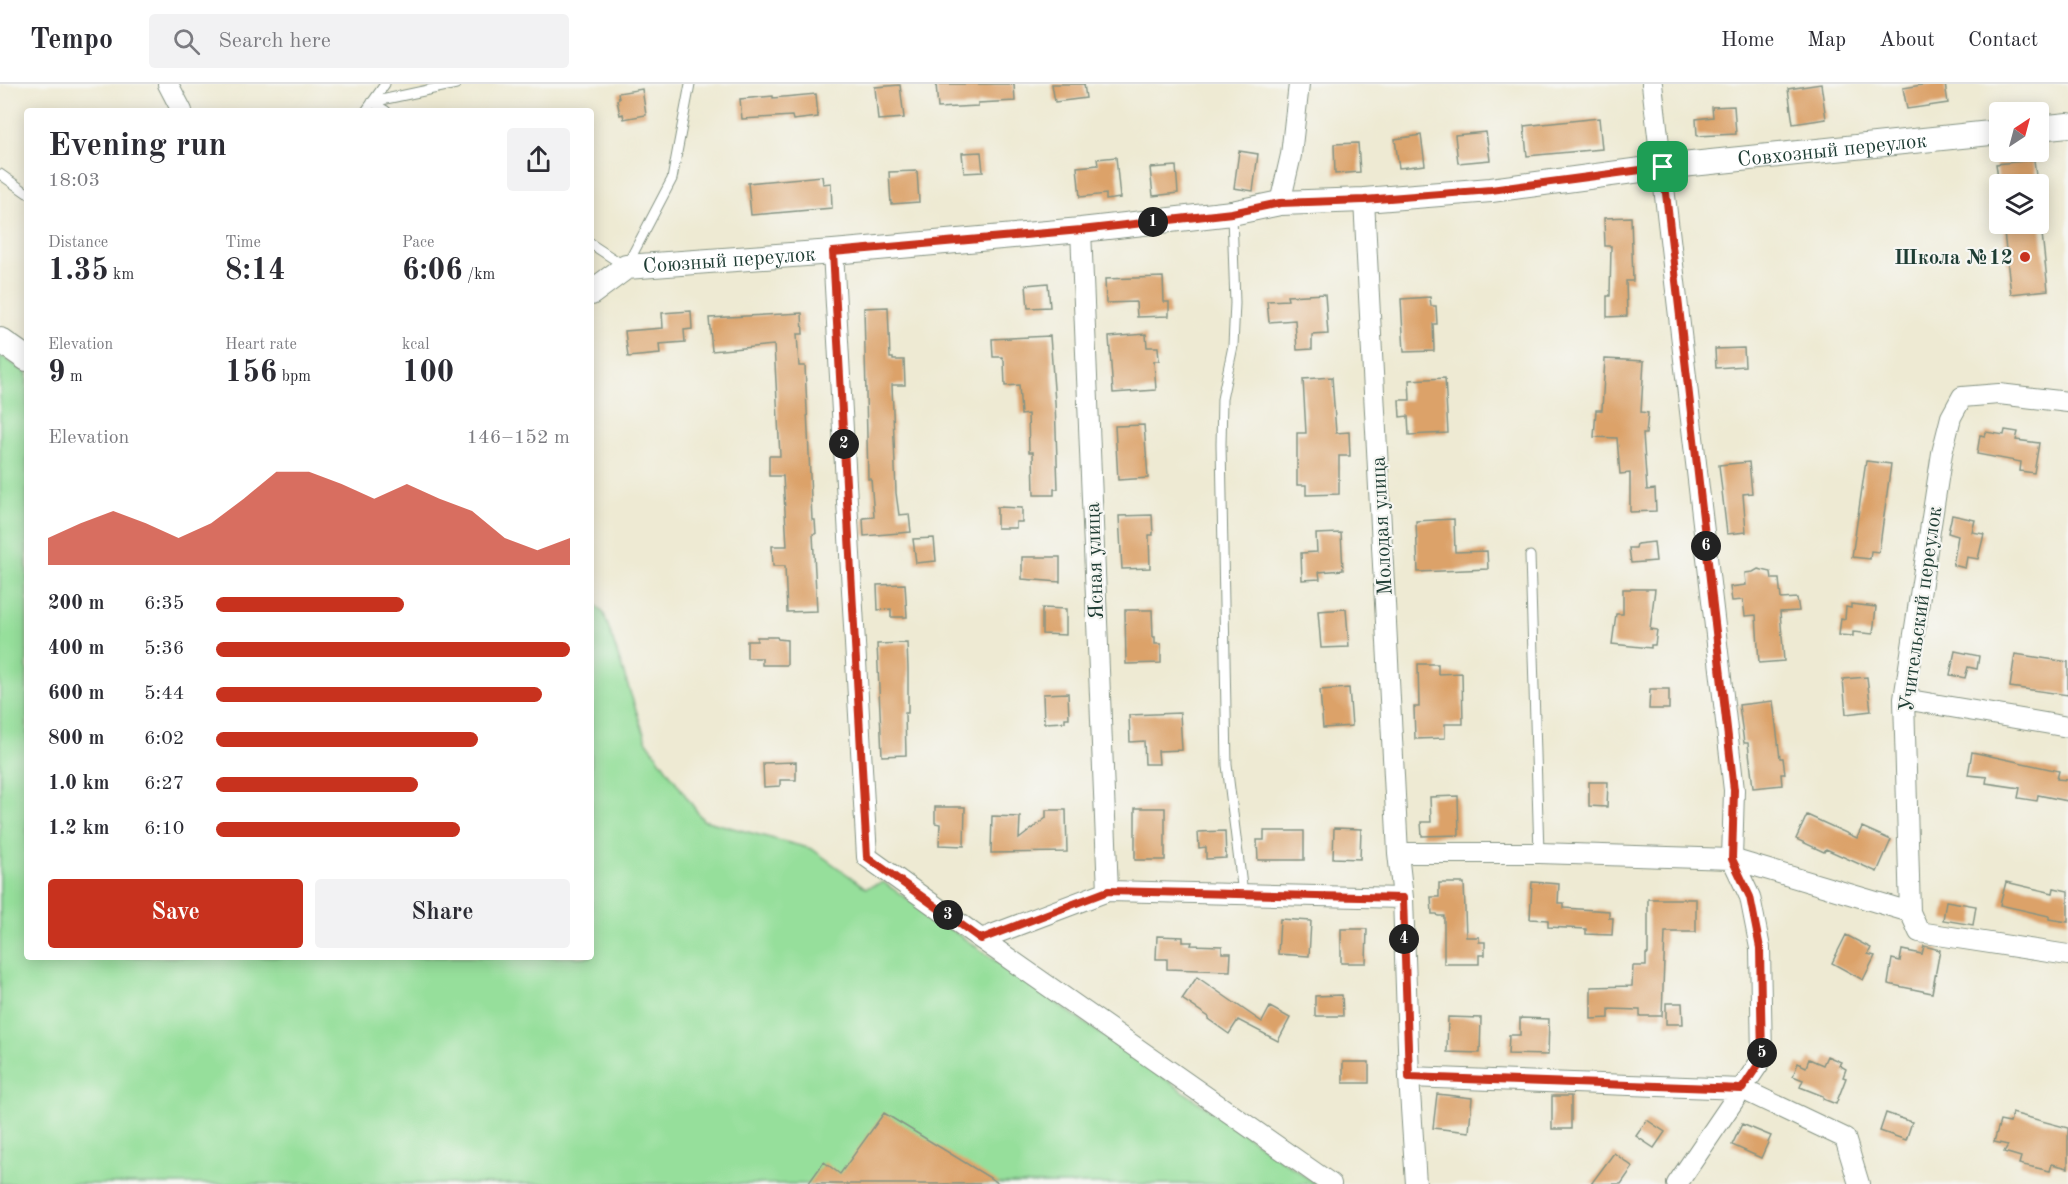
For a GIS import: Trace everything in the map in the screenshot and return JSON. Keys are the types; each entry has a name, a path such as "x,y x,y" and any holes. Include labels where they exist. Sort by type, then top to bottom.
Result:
{"street":[{"path":"168,84 180,108"},
{"path":"1280,203 1291,155 1299,84"},
{"path":"1652,84 1734,790 1732,859 1750,897 1760,948 1762,1059 1677,1184"},
{"path":"2049,127 2068,125"},
{"name":"Совхозный переулок","path":"1663,167 1989,133"},
{"name":"Союзный переулок","path":"594,291 626,267 833,252 1081,230 1232,213 1280,203 1364,200 1491,190 1663,167"},
{"name":"Молодая улица","path":"1364,200 1398,853 1403,898 1409,1077 1416,1184"},
{"name":"Ясная улица","path":"1081,230 1108,891"},
{"path":"833,252 867,857 1331,1184"},
{"path":"0,340 24,357"},
{"name":"Учительский переулок","path":"2068,402 1999,394 1962,398 1951,417 1942,453 1904,699 1910,912 1919,932 2068,955"},
{"path":"1904,699 2068,727"},
{"path":"1398,853 1539,853 1732,859 1910,912"},
{"path":"981,939 1108,891 1403,898"},
{"path":"1409,1077 1742,1089 1845,1138 1859,1184"}],"lane":[{"path":"368,108 386,84"},
{"path":"372,102 456,84"},
{"path":"594,246 626,267 672,179 690,84"},
{"path":"372,102 382,108"},
{"path":"0,174 24,191"},
{"path":"1232,213 1235,303 1233,346 1222,399 1221,456 1227,765 1243,894"},
{"path":"1530,556 1539,853"}],"green space":[{"path":"0,355 24,371 24,960 594,960 594,603 604,614 646,740 703,820 812,849 866,888 883,882 1316,1184 0,1184"}],"building":[{"path":"936,84 1014,84 1015,101 938,108"},
{"path":"1052,84 1084,84 1086,98 1055,102"},
{"path":"1821,84 1826,119 1793,124 1788,89"},
{"path":"1945,84 1948,103 1907,109 1903,88"},
{"path":"900,85 904,118 878,120 875,87"},
{"path":"642,89 646,115 624,119 623,114 620,115 618,93"},
{"path":"816,94 818,117 793,120 792,116 742,119 740,99"},
{"path":"1734,106 1736,134 1697,136 1696,119 1713,117 1712,107"},
{"path":"1599,118 1602,149 1527,156 1524,126"},
{"path":"1486,132 1490,160 1458,163 1455,135"},
{"path":"1421,135 1425,165 1399,168 1395,139"},
{"path":"1358,143 1360,172 1335,174 1334,144"},
{"path":"1239,151 1258,154 1253,191 1234,188"},
{"path":"981,152 983,172 964,173 962,153"},
{"path":"1116,157 1120,198 1106,200 1106,194 1080,197 1077,167 1098,165 1097,159"},
{"path":"2034,162 2036,174 1998,174 1996,164"},
{"path":"1176,166 1178,193 1153,196 1150,168"},
{"path":"917,171 919,202 891,204 889,172"},
{"path":"822,176 823,184 831,183 832,208 751,215 748,183"},
{"path":"1631,217 1633,281 1626,281 1627,316 1607,317 1607,296 1610,296 1611,246 1605,246 1604,218"},
{"name":"Школа №12","path":"2004,234 2042,234 2048,290 2011,294"},
{"path":"1163,277 1164,302 1169,302 1169,316 1137,317 1136,302 1106,303 1105,279"},
{"path":"1048,283 1050,307 1028,308 1026,285"},
{"path":"1325,294 1328,334 1312,335 1312,349 1297,350 1295,320 1269,322 1267,301 1288,300 1287,296"},
{"path":"1430,297 1431,306 1436,306 1437,324 1433,324 1434,351 1404,352 1401,299"},
{"path":"888,307 890,358 904,360 905,385 892,385 896,493 899,515 909,514 911,532 864,536 863,518 874,517 871,479 868,479 864,308"},
{"path":"691,311 692,329 684,330 685,342 659,344 660,354 628,357 625,331 663,328 662,313"},
{"path":"802,313 803,334 797,334 799,366 805,366 812,520 815,520 816,534 813,534 817,611 787,612 785,566 773,566 772,546 787,546 783,476 769,476 769,456 780,456 774,345 712,351 709,318"},
{"path":"1146,334 1147,347 1158,347 1159,361 1154,361 1156,390 1113,393 1109,337"},
{"path":"1050,336 1058,489 1054,489 1054,495 1034,495 1033,452 1029,452 1028,414 1021,415 1019,385 1005,386 1004,361 1002,357 993,357 992,339"},
{"path":"1744,348 1745,366 1716,368 1715,349"},
{"path":"1605,359 1644,361 1641,412 1648,413 1646,434 1643,434 1647,490 1655,489 1656,511 1630,512 1630,473 1620,474 1617,438 1594,437 1596,410 1602,410"},
{"path":"1332,377 1336,433 1349,432 1350,456 1339,456 1339,494 1306,495 1306,485 1297,485 1297,433 1306,433 1303,379"},
{"path":"1445,378 1448,433 1409,435 1408,416 1400,417 1399,400 1410,400 1409,380"},
{"path":"1144,425 1148,478 1118,480 1115,426"},
{"path":"2005,430 2018,432 2016,440 2039,443 2034,473 2020,471 2021,462 1977,454 1980,435 1985,436 1986,432 2004,435"},
{"path":"1866,461 1891,464 1879,552 1871,551 1870,559 1852,557"},
{"path":"1749,462 1752,493 1743,494 1746,532 1727,534 1719,465"},
{"path":"997,507 1022,508 1022,522 1016,522 1016,528 997,528"},
{"path":"1152,515 1153,535 1149,535 1150,568 1122,569 1119,516"},
{"path":"1952,515 1975,520 1972,532 1984,534 1978,559 1967,557 1965,568 1953,565 1958,536 1948,533"},
{"path":"1454,519 1455,552 1487,551 1488,569 1418,572 1416,521"},
{"path":"1341,533 1343,570 1319,572 1320,579 1302,580 1301,553 1317,552 1316,534"},
{"path":"934,538 936,561 916,563 913,539"},
{"path":"1654,542 1656,561 1631,563 1629,548 1636,548 1637,544"},
{"path":"1022,557 1060,557 1060,582 1022,579"},
{"path":"1758,569 1771,572 1772,579 1779,579 1781,599 1797,598 1799,611 1780,612 1784,661 1759,663 1756,615 1745,616 1743,600 1732,601 1730,587 1746,585 1745,573"},
{"path":"905,584 907,617 891,617 891,609 878,610 877,585"},
{"path":"1623,589 1655,589 1650,629 1657,630 1655,645 1651,645 1651,648 1612,644 1616,614 1623,614"},
{"path":"1851,604 1876,607 1873,634 1853,632 1853,636 1839,635 1841,618 1845,619 1846,607 1851,608"},
{"path":"1042,608 1066,609 1066,635 1042,634"},
{"path":"1346,609 1349,647 1321,648 1318,611"},
{"path":"1125,610 1152,610 1153,637 1155,637 1155,644 1161,644 1161,663 1126,664"},
{"path":"757,637 777,637 787,640 787,665 762,665 762,658 747,658 747,641 757,641"},
{"path":"907,643 906,755 882,756 877,644"},
{"path":"1955,651 1979,656 1977,669 1968,667 1965,678 1950,675"},
{"path":"2015,654 2068,662 2068,695 2010,687"},
{"path":"1418,664 1438,664 1438,674 1462,673 1463,724 1445,724 1445,738 1415,739 1414,707 1419,707"},
{"path":"1867,677 1871,711 1846,714 1843,679"},
{"path":"1349,688 1352,726 1323,728 1320,690"},
{"path":"1650,689 1669,689 1669,709 1649,709"},
{"path":"1068,693 1069,718 1065,718 1065,722 1044,723 1043,694"},
{"path":"1773,701 1780,758 1783,758 1785,774 1781,774 1782,785 1753,788 1748,743 1744,743 1739,705"},
{"path":"1180,713 1182,750 1158,751 1159,764 1145,764 1144,741 1130,742 1129,715"},
{"path":"1972,752 2059,771 2057,779 2068,780 2068,801 2038,795 2037,801 2018,798 2020,788 1986,783 1987,777 1968,775"},
{"path":"796,762 796,780 780,780 780,786 764,787 763,763"},
{"path":"1589,782 1608,782 1607,807 1589,806"},
{"path":"1458,796 1459,835 1422,836 1421,822 1431,822 1430,797"},
{"path":"935,807 965,807 964,846 939,845 940,824 935,823"},
{"path":"1135,808 1165,808 1165,860 1135,860"},
{"path":"1046,810 1066,810 1067,852 991,853 992,816 1020,817 1019,839 1046,818"},
{"path":"1807,815 1857,838 1862,827 1891,840 1877,872 1826,849 1824,852 1796,839"},
{"path":"1334,828 1361,829 1360,859 1333,858"},
{"path":"1225,831 1226,858 1206,859 1206,847 1199,848 1198,832"},
{"path":"1264,831 1304,831 1304,860 1258,860 1257,840 1264,840"},
{"path":"1532,882 1559,884 1558,903 1564,903 1564,908 1609,911 1609,918 1613,918 1612,935 1586,934 1586,929 1548,927 1548,920 1530,919"},
{"path":"2006,882 2053,893 2054,888 2068,891 2068,922 2000,905"},
{"path":"1439,883 1464,883 1466,937 1479,937 1479,942 1485,942 1485,955 1479,955 1479,964 1444,964 1444,916 1432,914 1431,897 1439,897"},
{"path":"1648,899 1696,899 1696,932 1665,932 1662,1016 1640,1016 1640,1010 1609,1009 1609,1018 1591,1019 1591,987 1632,986 1633,966 1646,966"},
{"path":"1946,901 1976,906 1973,925 1943,920"},
{"path":"1280,919 1311,921 1309,956 1278,954"},
{"path":"1341,929 1367,929 1366,963 1341,963"},
{"path":"1846,935 1871,948 1868,954 1875,956 1863,980 1832,963"},
{"path":"1157,936 1183,937 1183,942 1192,942 1191,945 1222,946 1222,953 1231,953 1230,971 1167,969 1167,959 1156,959"},
{"path":"1924,946 1940,950 1932,993 1888,984 1892,959 1900,961 1902,950 1922,954"},
{"path":"1197,977 1262,1022 1270,1007 1290,1018 1278,1041 1238,1020 1229,1034 1182,999"},
{"path":"1342,995 1343,1016 1315,1016 1315,996"},
{"path":"1666,1003 1682,1003 1683,1024 1666,1024"},
{"path":"1448,1017 1481,1018 1480,1053 1447,1052"},
{"path":"1520,1018 1549,1019 1548,1055 1508,1054 1509,1035 1520,1035"},
{"path":"1827,1056 1841,1062 1839,1065 1846,1069 1843,1077 1846,1078 1836,1104 1800,1087 1803,1080 1793,1076 1798,1063 1806,1067 1809,1059 1823,1065"},
{"path":"1343,1062 1369,1062 1369,1083 1343,1083"},
{"path":"1437,1094 1472,1098 1469,1132 1433,1128"},
{"path":"1552,1096 1571,1096 1571,1129 1552,1129"},
{"path":"884,1113 1000,1184 808,1184 824,1162 840,1174"},
{"path":"1886,1113 1912,1122 1906,1140 1880,1131"},
{"path":"2012,1113 2068,1128 2068,1168 2052,1164 2050,1171 2019,1164 2021,1157 2004,1152 2008,1145 1994,1142 2000,1121 2010,1123"},
{"path":"1647,1120 1665,1132 1654,1148 1636,1136"},
{"path":"1742,1124 1771,1136 1761,1158 1732,1145"},
{"path":"1614,1153 1633,1167 1621,1184 1591,1184"}],"place":[{"name":"Школа №12","path":"2025,257"}],"route":[{"path":"1663,167 1734,790 1732,859 1750,897 1760,948 1762,1059 1742,1089 1409,1077 1403,898 1108,891 981,939 867,857 833,252 1081,230 1232,213 1280,203 1364,200 1491,190 1663,167"}]}
